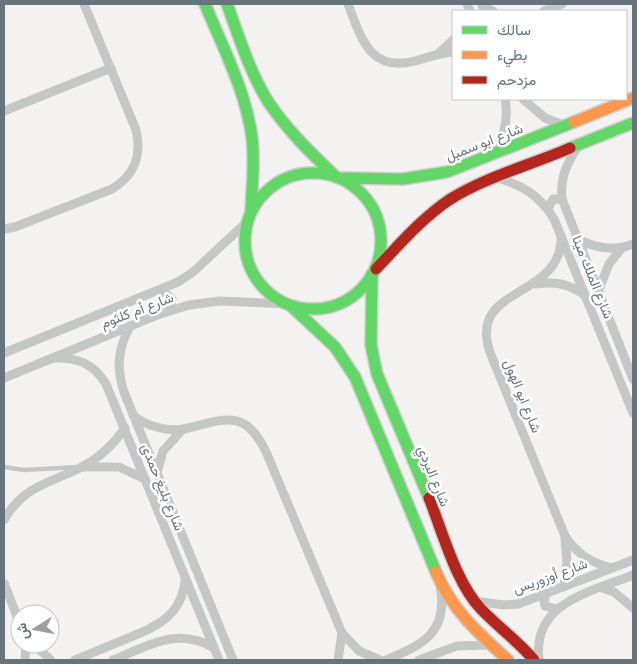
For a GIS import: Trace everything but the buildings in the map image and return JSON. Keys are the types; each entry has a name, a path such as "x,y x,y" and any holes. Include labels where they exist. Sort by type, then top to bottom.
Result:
{"street":[{"path":"4,230 112,189 124,182 133,171 138,158 139,144 136,130 84,4"},
{"path":"205,4 238,86 249,123 254,165 246,245 252,269 266,290 289,305 335,347 356,377 438,576 459,612 508,660"},
{"path":"227,4 250,64 267,99 289,129 337,178 358,191 373,209 381,240 374,272"},
{"path":"348,4 368,48 383,60 402,63 439,53 452,52"},
{"path":"547,10 562,4"},
{"path":"439,53 452,41"},
{"path":"5,108 111,68"},
{"name":"شارع ابو سمبل","path":"337,178 395,180 422,178 462,168 633,98"},
{"path":"493,155 499,146 506,124 505,100"},
{"path":"524,100 545,118 566,126"},
{"path":"289,305 313,309 337,305 351,298 363,288 374,272 410,232 436,209 464,192 633,123"},
{"name":"شارع الملك مينا","path":"579,145 566,166 562,177 562,199 633,379"},
{"path":"250,218 267,192 285,180 306,174 337,178"},
{"name":"شارع الملك مينا","path":"497,178 510,181 532,192 548,208 561,235 633,413"},
{"path":"548,208 551,201 556,198 562,199"},
{"name":"شارع أم كلثوم","path":"4,353 162,290 192,272 250,218"},
{"name":"شارع ابو الهول","path":"561,235 561,247 558,258 552,268 533,284 517,292 497,306 487,325 486,336 488,347 565,536 567,562 564,587"},
{"path":"576,238 602,248 622,248 633,244"},
{"path":"598,292 609,264 622,248"},
{"name":"شارع البردي","path":"374,272 371,337 377,374 431,508 456,568 474,601 522,645 534,660"},
{"name":"شارع ابو الهول","path":"533,284 561,283 585,295"},
{"path":"162,290 172,299 169,311"},
{"name":"شارع أم كلثوم","path":"4,378 130,326 189,305 220,301 289,305"},
{"name":"شارع بليغ حمدى","path":"130,326 119,352 118,366 124,392 233,660"},
{"path":"4,346 18,347"},
{"name":"شارع بليغ حمدى","path":"52,358 78,360 90,365 99,374 112,397 219,660"},
{"path":"112,397 116,392 124,392"},
{"path":"133,415 139,420 154,426 183,429 223,419 247,426 256,434 267,454 342,633 359,651 380,660"},
{"path":"4,520 10,509 28,493 50,480 81,467 105,451 125,428"},
{"path":"157,473 163,451 183,429"},
{"path":"81,467 119,467 145,479"},
{"path":"414,515 431,508"},
{"name":"شارع ابو الهول","path":"565,536 585,558 600,566 612,568"},
{"path":"175,552 187,547"},
{"name":"شارع أوزوريس","path":"474,601 489,604 518,604 633,560"},
{"name":"شارع أوزوريس","path":"539,660 539,638 543,626 557,609 633,575"},
{"path":"386,660 412,650 430,637 440,619 442,598 438,576"},
{"path":"75,660 159,625 178,605 186,578"},
{"path":"4,583 12,604"},
{"path":"602,588 614,592 633,608"},
{"path":"546,594 545,606 557,609"},
{"path":"159,625 164,630 164,640"},
{"path":"338,660 342,633"},
{"path":"113,660 164,640 190,638 214,648"},
{"path":"412,650 417,654 418,660 457,646 491,645"}],"lane":[{"path":"4,467 24,470 81,467"}],"traffic: fast":[{"path":"205,4 245,103 252,138 251,211"},
{"path":"227,4 251,67 269,103 292,133 336,177"},
{"path":"343,178 403,179 447,172 574,122"},
{"path":"570,148 633,123"},
{"path":"313,173 339,179 361,193 375,215 381,241 375,267 361,289 339,303 313,309 287,303 265,289 251,267 245,241 251,215 265,193 287,179 313,173"},
{"path":"372,274 371,345 377,374 429,498"},
{"path":"291,306 335,347 355,377 436,572"}],"traffic: slow":[{"path":"574,122 633,98"},
{"path":"436,572 442,586 458,609 476,630 508,660"}],"traffic: jam":[{"path":"376,269 420,224 449,200 493,178 570,148"},
{"path":"429,498 464,586 481,609 534,660"}]}
